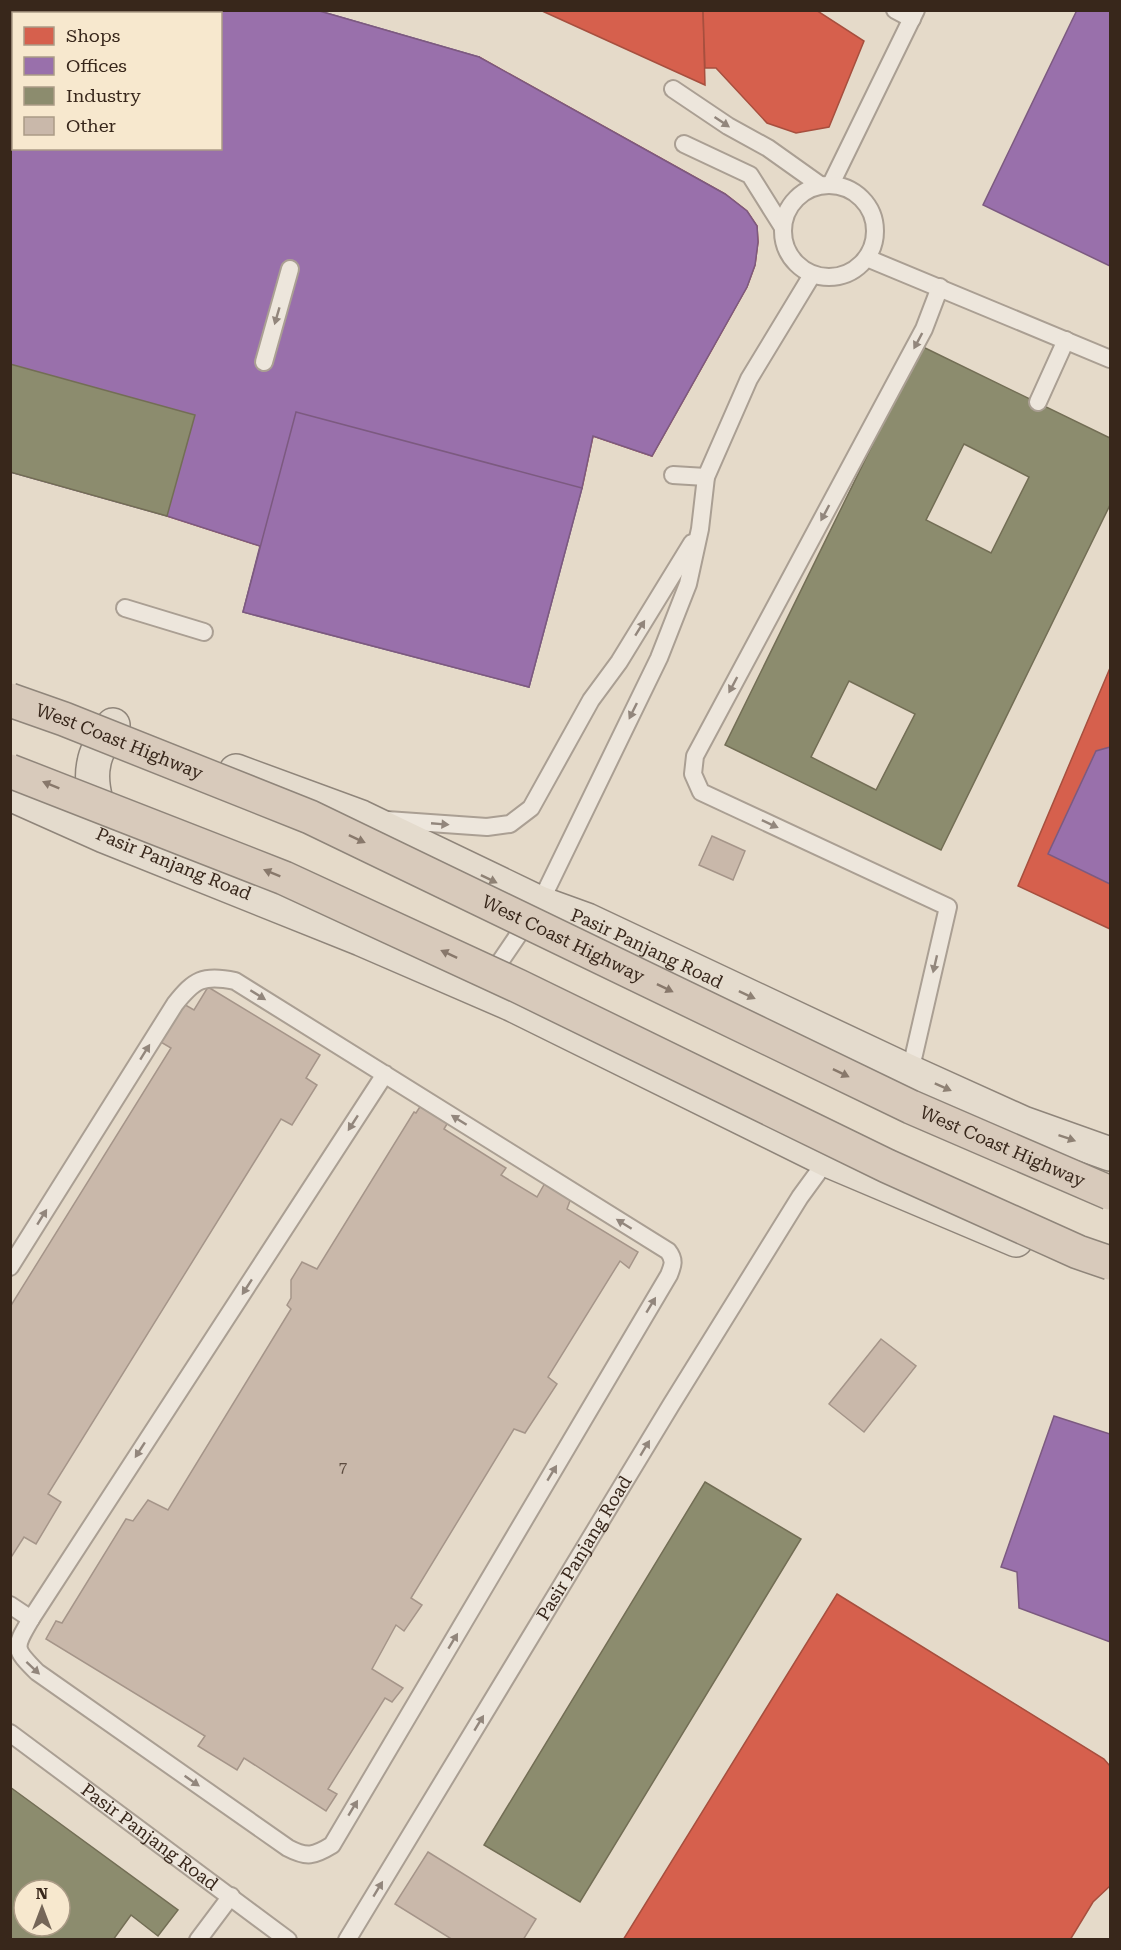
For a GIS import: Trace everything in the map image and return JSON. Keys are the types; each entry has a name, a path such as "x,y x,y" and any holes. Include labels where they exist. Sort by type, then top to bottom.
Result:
{"highway":[{"name":"West Coast Highway","path":"10,700 74,723 310,817 911,1107 1110,1193"},
{"path":"10,771 284,878 518,986 887,1166 1078,1252 1110,1263"}],"main road":[{"name":"Pasir Panjang Road","path":"10,691 113,725 361,817 540,903 586,920 1023,1123 1110,1154"},
{"path":"104,836 94,790 93,764 97,752 113,725"},
{"name":"Pasir Panjang Road","path":"10,794 104,836 361,939 524,1010 827,1161 994,1232 1110,1276"}],"lane":[{"path":"674,89 728,126 825,184 847,187 861,197 871,211 875,227 874,243 867,258 856,268 842,275 828,277 812,275 799,267 789,256 783,242 782,226 785,212 794,199 806,190 825,184 914,15 895,10"},
{"path":"684,144 750,176 782,226"},
{"path":"867,258 1110,359"},
{"path":"264,362 290,269"},
{"path":"480,991 540,903 659,658 688,584 700,529 706,477 749,379 812,275"},
{"path":"910,1072 948,907 701,792 693,774 695,756 924,329 940,287"},
{"path":"1038,402 1066,340"},
{"path":"674,475 706,477"},
{"path":"361,817 487,828 510,824 531,808 591,700 619,662 700,529"},
{"path":"125,608 204,632"},
{"path":"10,1267 175,1004 189,986 204,979 223,978 235,981 385,1074 668,1251 672,1257 673,1264 669,1275 332,1845 318,1853 302,1855 288,1848 37,1672 19,1654 18,1646 20,1637 31,1619 385,1074"},
{"name":"Pasir Panjang Road","path":"347,1940 671,1405 800,1197 827,1161"},
{"path":"10,1605 31,1619"},
{"name":"Pasir Panjang Road","path":"10,1733 288,1940"},
{"path":"198,1940 231,1896"}],"building: Shops":[{"path":"540,10 703,10 705,85"},
{"path":"703,10 816,10 864,41 829,127 796,133 767,123 716,68 705,68"},
{"path":"479,57 725,194 747,211 757,226 758,242 755,265 747,287 652,456 593,436 582,488 296,412 260,546 167,516 195,415 10,364 10,121 12,122 12,150 115,150 427,239"},
{"path":"1110,668 1110,929 1018,886"},
{"path":"837,1594 1104,1759 1110,1766 1110,1886 1093,1902 1070,1940 623,1940"}],"building: Offices":[{"path":"10,10 316,10 479,57 427,239 115,150 222,150 222,12 12,12 12,122 10,121"},
{"path":"10,10 316,10 479,57 725,194 747,211 757,226 758,242 755,265 747,287 652,456 593,436 582,488 529,687 243,612 260,546 167,516 10,472"},
{"path":"1077,10 1110,10 1110,266 983,205"},
{"path":"296,412 582,488 529,687 243,612"},
{"path":"1110,747 1110,884 1048,854 1096,751"},
{"path":"1054,1416 1110,1434 1110,1642 1019,1608 1017,1572 1001,1567"}],"building: Industry":[{"path":"921,346 1110,438 1110,505 941,850 725,745","holes":["964,444 1029,477 991,553 926,520","849,681 915,714 876,790 811,757"]},
{"path":"10,364 195,415 167,516 10,472"},
{"path":"705,1482 801,1539 580,1902 484,1845"},
{"path":"10,1787 178,1910 158,1936 131,1915 113,1940 10,1940"}],"building: Other":[{"path":"712,836 745,851 733,880 699,865"},
{"path":"208,987 320,1055 306,1078 317,1085 292,1125 281,1119 48,1494 61,1502 36,1544 24,1537 10,1559 10,1307 171,1048 159,1041 182,1003 194,1010"},
{"path":"423,1102 450,1119 444,1129 506,1168 501,1175 537,1197 545,1183 571,1198 567,1209 638,1252 629,1268 620,1261 548,1377 557,1384 525,1433 514,1429 411,1598 422,1605 404,1631 396,1625 372,1669 403,1688 392,1702 385,1698 328,1789 337,1794 326,1811 244,1758 237,1770 198,1746 205,1736 46,1639 56,1621 62,1623 126,1519 133,1521 148,1500 168,1510 291,1309 287,1305 291,1298 291,1280 302,1262 317,1269 414,1112 416,1113"},
{"path":"881,1339 916,1366 864,1432 829,1404"},
{"path":"428,1852 536,1919 523,1940 453,1940 395,1904"}]}
